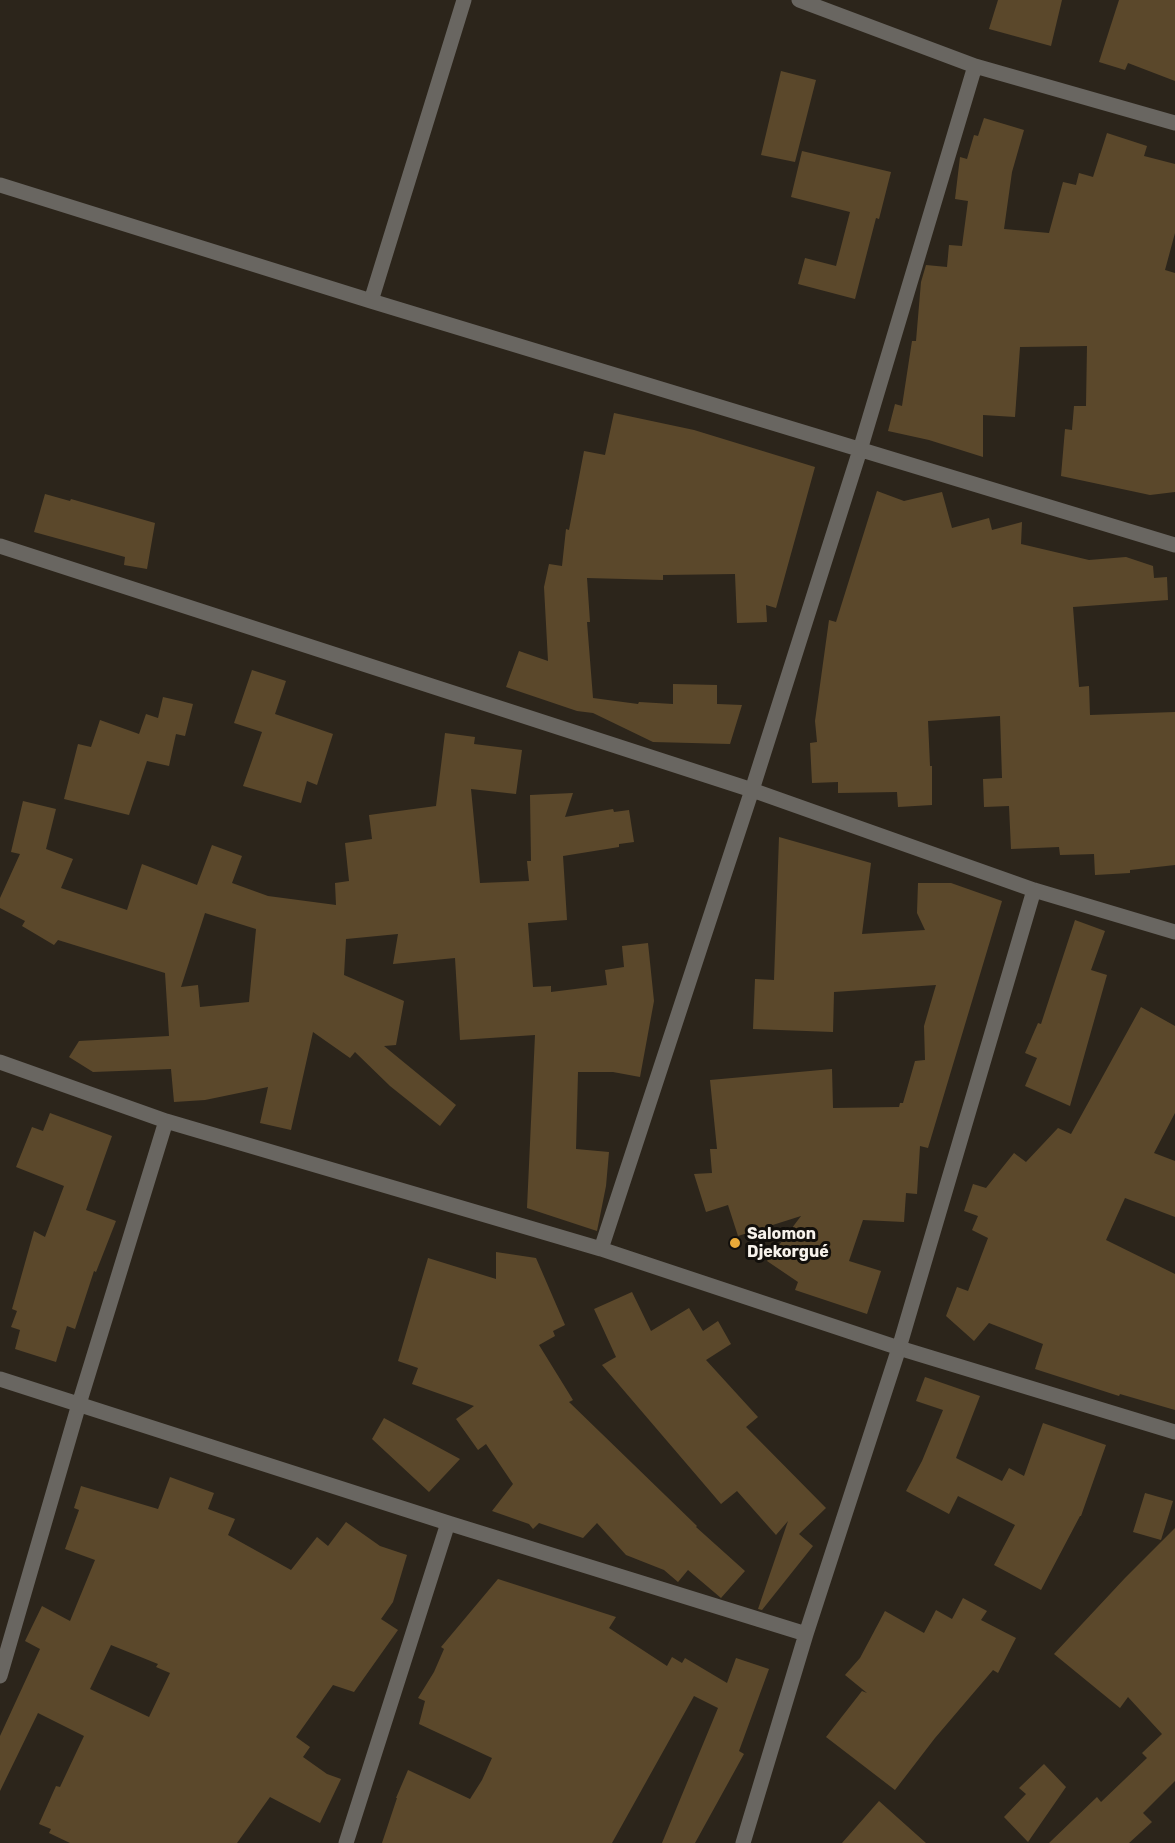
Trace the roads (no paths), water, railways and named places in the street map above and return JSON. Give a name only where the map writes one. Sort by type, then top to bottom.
[{"type":"street","points":[[371,301],[464,0]]},
{"type":"street","points":[[799,0],[975,66],[1175,123]]},
{"type":"street","points":[[602,1250],[860,450],[975,66]]},
{"type":"street","points":[[0,185],[371,301],[1175,545]]},
{"type":"street","points":[[0,546],[752,790],[1034,890],[1175,932]]},
{"type":"street","points":[[743,1843],[806,1634],[899,1348],[1034,890]]},
{"type":"street","points":[[0,1062],[166,1121],[602,1250],[899,1348],[1175,1432]]},
{"type":"street","points":[[0,1676],[79,1404],[166,1121]]},
{"type":"street","points":[[0,1379],[448,1523],[806,1634]]},
{"type":"street","points":[[346,1843],[448,1523]]},
{"type":"place","name":"Salomon Djekorgué","points":[[735,1243]]}]
